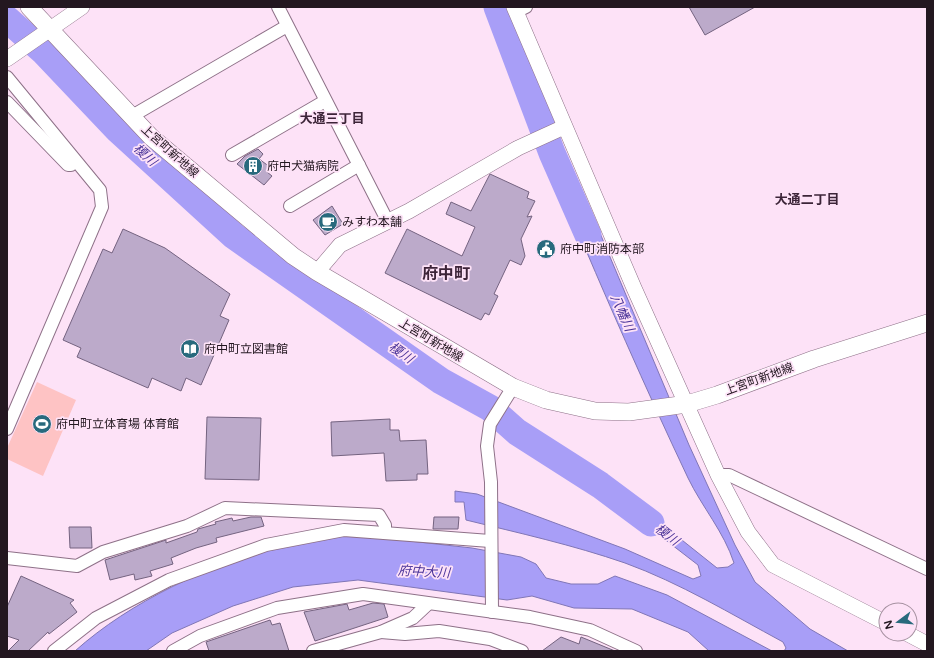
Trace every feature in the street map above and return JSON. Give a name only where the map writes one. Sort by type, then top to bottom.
[{"type":"main road","name":"上宮町新地線","points":[[29,7],[45,33],[163,146],[293,256],[317,272],[512,387],[546,400],[595,411],[629,412],[681,404],[717,395],[814,359],[927,323]]},
{"type":"street","points":[[36,7],[45,33]]},
{"type":"street","points":[[7,59],[82,7]]},
{"type":"street","points":[[278,7],[388,222]]},
{"type":"street","points":[[519,9],[564,127],[681,404],[748,532],[773,565],[878,619]]},
{"type":"street","points":[[132,116],[287,26]]},
{"type":"street","points":[[7,77],[100,190],[102,208],[12,402],[7,429]]},
{"type":"street","points":[[232,155],[325,101]]},
{"type":"street","points":[[7,102],[68,165],[79,166]]},
{"type":"street","points":[[317,272],[340,245],[388,222],[518,148],[564,127]]},
{"type":"street","points":[[290,206],[359,165]]},
{"type":"street","points":[[492,607],[490,545],[491,482],[487,446],[490,424],[512,387]]},
{"type":"street","points":[[718,475],[729,475],[927,569]]},
{"type":"street","points":[[7,558],[77,566],[102,552],[186,526],[225,508],[379,515],[385,525],[385,533]]},
{"type":"street","points":[[54,651],[96,618],[168,580],[266,545],[344,530],[385,533],[490,545]]},
{"type":"street","points":[[173,651],[200,636],[277,608],[363,594],[428,604],[492,607],[590,630],[636,651]]},
{"type":"street","points":[[313,651],[381,632],[413,618],[428,604]]},
{"type":"street","points":[[381,632],[405,634],[439,631],[490,639],[522,651]]},
{"type":"street","points":[[918,639],[927,644]]},
{"type":"shaded area","name":"府中町立体育場 体育館","points":[[37,382],[76,400],[43,476],[7,459],[7,448]]},
{"type":"water","points":[[584,195],[689,445],[735,545],[755,582],[810,629],[848,651],[784,651],[786,648],[783,642],[666,580],[625,563],[586,551],[466,520],[464,502],[455,502],[455,491],[477,494],[625,549],[693,579],[701,576],[698,565],[619,504],[623,493],[717,568],[728,567],[734,563],[725,541],[694,489],[672,444],[595,272],[566,203]]},
{"type":"water","name":"府中大川","points":[[347,534],[472,548],[521,557],[536,564],[546,578],[571,584],[598,584],[615,576],[667,595],[772,651],[709,651],[688,632],[632,609],[574,608],[532,596],[507,600],[358,580],[293,587],[233,606],[172,633],[146,651],[75,651],[121,616],[172,587],[199,574],[226,563],[281,546]]},
{"type":"building","points":[[689,7],[755,7],[705,35]]},
{"type":"building","name":"府中犬猫病院","points":[[258,149],[263,154],[259,159],[270,167],[267,172],[272,176],[264,185],[237,164],[245,156]]},
{"type":"building","points":[[490,174],[529,192],[527,198],[535,201],[527,217],[532,216],[521,239],[525,256],[521,265],[510,260],[494,294],[498,296],[489,315],[485,313],[481,320],[385,273],[407,229],[462,256],[475,227],[446,214],[451,202],[471,211]]},
{"type":"building","name":"みすわ本舗","points":[[332,206],[343,224],[325,235],[313,220]]},
{"type":"building","points":[[123,229],[165,248],[230,294],[220,316],[229,320],[201,385],[186,378],[181,391],[152,378],[148,388],[77,357],[81,348],[63,340],[103,249],[112,253]]},
{"type":"building","points":[[207,417],[261,418],[259,480],[205,479]]},
{"type":"building","points":[[390,419],[390,430],[399,430],[400,441],[426,440],[428,474],[417,474],[417,480],[386,481],[384,453],[332,456],[331,422]]},
{"type":"building","points":[[251,517],[261,517],[264,526],[216,538],[217,542],[196,548],[171,558],[173,564],[150,571],[152,576],[135,580],[134,574],[110,580],[105,560],[166,540],[166,543],[197,532],[198,529],[216,524],[215,522],[232,518],[233,521]]},
{"type":"building","points":[[434,517],[459,517],[458,529],[433,529]]},
{"type":"building","points":[[69,527],[91,527],[92,548],[70,548]]},
{"type":"building","points":[[21,576],[74,600],[70,603],[77,612],[49,634],[48,632],[28,651],[8,651],[19,640],[7,636],[7,607]]},
{"type":"building","points":[[373,603],[384,604],[388,617],[315,641],[304,612],[347,604],[349,610]]},
{"type":"building","points":[[270,620],[272,625],[280,623],[289,651],[209,651],[206,642]]},
{"type":"building","points":[[561,637],[579,644],[581,637],[615,651],[542,651]]},
{"type":"waterway","name":"八幡川","points":[[497,7],[552,153],[588,235]]},
{"type":"waterway","name":"榎川","points":[[7,19],[44,52],[117,129],[234,236],[441,381],[490,408],[517,432],[600,485],[651,523]]},
{"type":"place","name":"府中犬猫病院","points":[[253,166]]},
{"type":"place","name":"みすわ本舗","points":[[328,222]]},
{"type":"place","name":"府中町消防本部","points":[[546,249]]},
{"type":"place","name":"府中町立図書館","points":[[190,349]]},
{"type":"place","name":"府中町立体育場 体育館","points":[[42,424]]},
{"type":"district","name":"大通三丁目","points":[[332,119]]},
{"type":"district","name":"大通二丁目","points":[[807,200]]},
{"type":"district","name":"府中町","points":[[446,274]]}]
